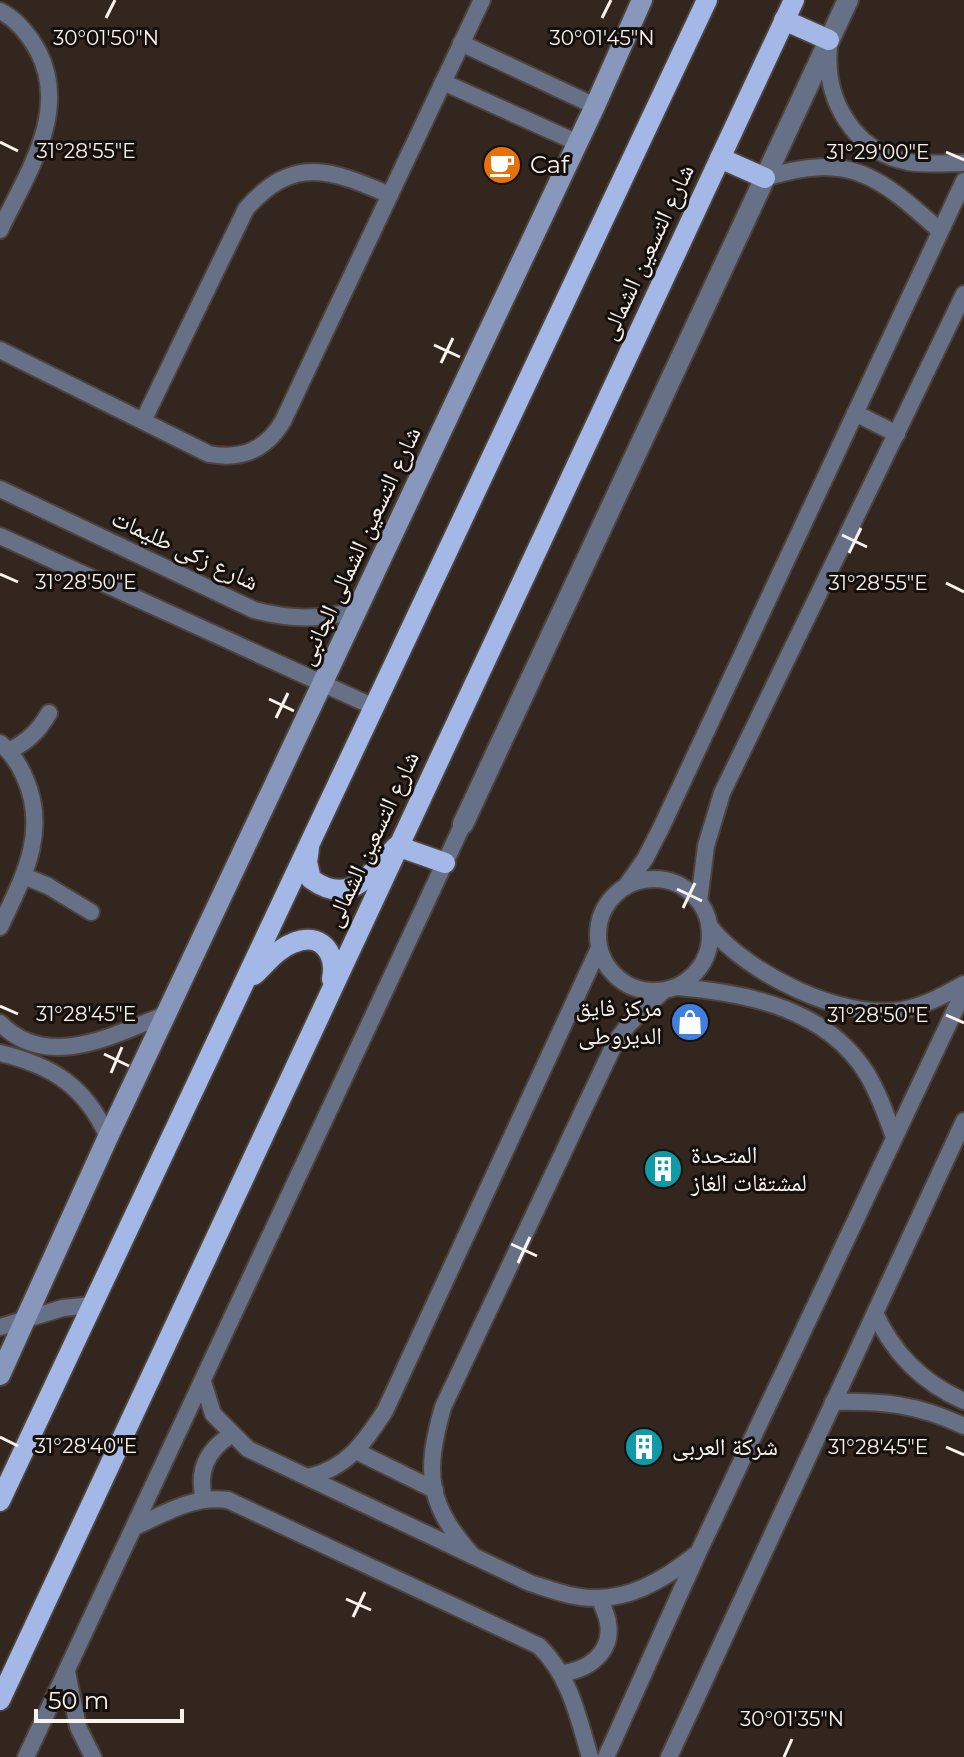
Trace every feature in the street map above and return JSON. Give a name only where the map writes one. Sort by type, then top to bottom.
[{"type":"main road","name":"شارع التسعين الشمالى الجانبى","points":[[0,1375],[108,1137],[578,143],[642,0]]},
{"type":"main road","points":[[2,1487],[92,1305],[707,0]]},
{"type":"main road","name":"شارع التسعين الشمالى","points":[[0,1700],[794,0]]},
{"type":"main road","points":[[784,20],[829,40]]},
{"type":"main road","points":[[720,158],[765,178]]},
{"type":"main road","points":[[309,844],[307,862],[311,879],[325,889],[341,891],[357,886],[397,846],[445,863]]},
{"type":"main road","points":[[243,986],[284,947],[308,940],[321,944],[331,952],[334,965],[329,994]]},
{"type":"street","points":[[0,350],[209,454],[238,456],[265,444],[283,421],[482,0]]},
{"type":"street","points":[[26,1757],[848,0]]},
{"type":"street","points":[[0,11],[21,27],[33,43],[42,60],[50,99],[45,132],[0,230]]},
{"type":"street","points":[[829,40],[827,67],[832,94],[843,118],[861,138],[883,153],[909,162],[964,163]]},
{"type":"street","points":[[461,43],[595,106]]},
{"type":"street","points":[[443,82],[578,143]]},
{"type":"street","points":[[765,178],[810,167],[856,171],[880,181],[940,231]]},
{"type":"street","points":[[143,421],[246,209],[259,195],[277,181],[298,173],[321,171],[343,175],[390,195]]},
{"type":"street","points":[[894,1137],[877,1091],[865,1072],[851,1053],[817,1024],[758,998],[718,990],[642,991],[623,983],[608,968],[599,948],[598,930],[603,913],[645,859],[661,828],[964,181]]},
{"type":"street","points":[[699,901],[706,846],[722,793],[964,294]]},
{"type":"street","points":[[855,413],[897,434]]},
{"type":"street","name":"شارع زكى طليمات","points":[[0,489],[254,610],[280,617],[306,619],[332,617],[358,610]]},
{"type":"street","points":[[0,536],[374,707]]},
{"type":"street","points":[[0,927],[24,876],[36,831],[35,808],[29,785],[5,747],[26,742],[40,730],[49,713]]},
{"type":"street","points":[[24,876],[48,886],[91,912]]},
{"type":"street","points":[[626,886],[642,880],[666,880],[688,890],[699,901],[711,928],[737,954],[770,976],[851,1009],[900,1011],[924,1004],[964,984]]},
{"type":"street","points":[[473,1556],[450,1530],[438,1506],[432,1473],[433,1439],[443,1407],[615,1043],[628,1025],[670,989],[693,977],[704,963],[710,946],[711,928]]},
{"type":"street","points":[[308,1477],[329,1472],[356,1451],[385,1411],[599,948]]},
{"type":"street","points":[[606,1757],[699,1551],[964,991]]},
{"type":"street","points":[[2,1030],[47,1048],[92,1043],[167,1014]]},
{"type":"street","points":[[41,1066],[47,1048]]},
{"type":"street","points":[[0,1053],[41,1066],[75,1086],[100,1119],[108,1137]]},
{"type":"street","points":[[669,1757],[964,1121]]},
{"type":"street","points":[[0,1327],[63,1308],[92,1305]]},
{"type":"street","points":[[875,1313],[882,1330],[903,1359],[936,1387],[964,1401]]},
{"type":"street","points":[[203,1382],[213,1414],[248,1449],[530,1583],[565,1594],[600,1598],[638,1589],[671,1574],[699,1551]]},
{"type":"street","points":[[833,1402],[898,1404],[936,1413],[964,1426]]},
{"type":"street","points":[[204,1499],[201,1477],[207,1457],[231,1435]]},
{"type":"street","points":[[356,1451],[435,1490]]},
{"type":"street","points":[[135,1527],[204,1499],[240,1503],[539,1646],[561,1673],[590,1757]]},
{"type":"street","points":[[561,1673],[587,1667],[604,1648],[609,1623],[600,1598]]},
{"type":"street","points":[[67,1670],[78,1727],[93,1757]]},
{"type":"place","name":"Caf","points":[[502,165]]},
{"type":"place","name":"مركز فايق الديروطى","points":[[690,1022]]},
{"type":"place","name":"المتحدة لمشتقات الغاز","points":[[663,1169]]},
{"type":"place","name":"شركة العربى","points":[[644,1447]]}]
